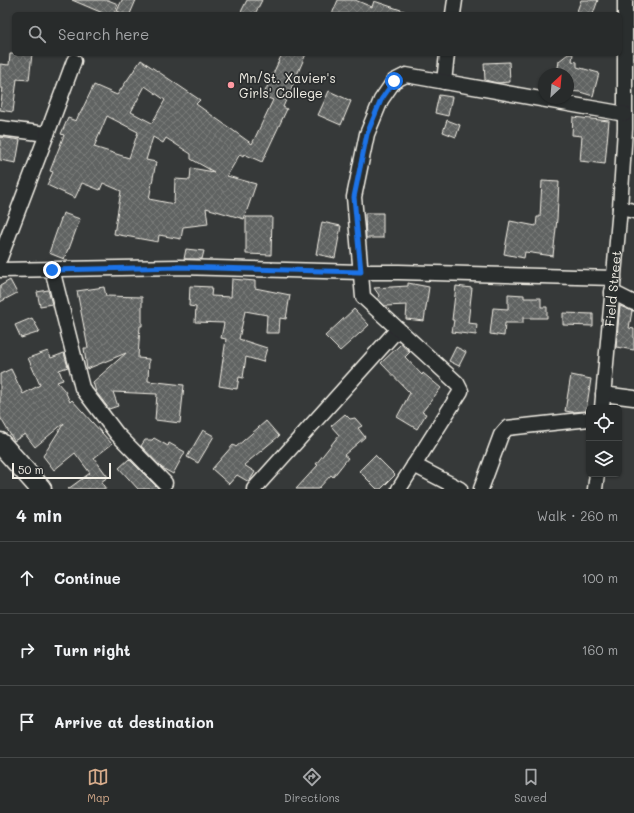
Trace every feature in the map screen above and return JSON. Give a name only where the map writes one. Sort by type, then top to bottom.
[{"type":"street","points":[[453,12],[455,0]]},
{"type":"street","name":"Field Street","points":[[602,405],[612,292],[627,209],[625,129],[630,114],[625,0]]},
{"type":"street","points":[[444,82],[448,56]]},
{"type":"street","points":[[0,258],[74,61]]},
{"type":"street","points":[[399,489],[461,391],[457,383],[363,297],[354,197],[367,134],[381,100],[394,81],[406,76],[630,114]]},
{"type":"street","points":[[0,128],[47,134]]},
{"type":"street","points":[[0,270],[179,267],[614,278]]},
{"type":"street","points":[[52,270],[82,388],[117,434],[165,483]]},
{"type":"street","points":[[612,292],[634,303]]},
{"type":"street","points":[[254,489],[398,329]]},
{"type":"street","points":[[604,394],[634,398]]},
{"type":"street","points":[[481,489],[501,435],[507,428],[586,419]]},
{"type":"street","points":[[0,443],[41,489]]},
{"type":"street","points":[[414,466],[460,489]]},
{"type":"street","points":[[596,477],[596,489]]},
{"type":"building","points":[[72,0],[108,0],[118,4],[115,12],[100,12]]},
{"type":"building","points":[[122,0],[136,0],[131,12],[117,11]]},
{"type":"building","points":[[247,0],[262,0],[256,12],[241,12]]},
{"type":"building","points":[[338,0],[355,0],[372,7],[374,1],[407,12],[333,12]]},
{"type":"building","points":[[581,0],[598,0],[594,12],[577,12]]},
{"type":"building","points":[[10,54],[12,54],[12,56],[32,56],[29,80],[17,79],[13,112],[0,110],[3,88],[0,88],[0,64],[9,65]]},
{"type":"building","points":[[281,56],[305,56],[283,107],[287,109],[262,162],[244,154],[243,156],[240,154],[227,176],[256,184],[244,219],[206,208],[208,224],[183,227],[181,239],[159,235],[158,242],[114,234],[121,191],[103,183],[100,190],[82,183],[75,198],[47,185],[53,172],[50,171],[64,135],[61,134],[68,118],[76,121],[94,85],[117,95],[141,60],[200,100],[196,104],[252,144],[273,100],[263,96]],"holes":[[[145,86],[165,100],[152,123],[131,112]],[[107,116],[138,132],[129,158],[94,147]],[[153,137],[163,143],[166,138],[191,154],[191,159],[214,172],[191,168],[190,180],[175,179],[174,204],[149,199],[156,162],[146,160]]]},
{"type":"building","points":[[565,56],[573,56],[572,61],[577,62],[577,67],[599,73],[593,96],[574,92],[574,68],[558,68],[559,61]]},
{"type":"building","points":[[509,62],[510,82],[497,83],[485,80],[484,63]]},
{"type":"building","points":[[329,91],[351,101],[341,125],[318,115]]},
{"type":"building","points":[[439,95],[452,97],[448,116],[435,113]]},
{"type":"building","points":[[573,117],[609,121],[605,164],[580,161],[582,136],[572,135]]},
{"type":"building","points":[[447,120],[460,125],[456,137],[443,132]]},
{"type":"building","points":[[0,137],[20,140],[16,163],[0,160]]},
{"type":"building","points":[[542,181],[559,182],[553,256],[525,252],[524,258],[504,254],[510,221],[536,226],[537,217],[540,217]]},
{"type":"building","points":[[63,213],[80,219],[64,259],[49,253]]},
{"type":"building","points":[[365,213],[383,213],[383,238],[366,238]]},
{"type":"building","points":[[246,217],[272,217],[271,255],[246,254]]},
{"type":"building","points":[[322,222],[341,226],[335,258],[316,254]]},
{"type":"building","points":[[186,249],[204,251],[202,259],[184,259]]},
{"type":"building","points":[[232,279],[255,281],[255,288],[290,295],[286,319],[280,318],[279,333],[266,333],[267,315],[245,311],[239,339],[267,348],[263,362],[246,357],[243,378],[239,377],[237,389],[219,386],[226,339],[221,338],[224,323],[195,322],[196,307],[189,306],[190,286],[212,287],[211,296],[231,297]]},
{"type":"building","points":[[10,280],[17,293],[0,302],[0,286]]},
{"type":"building","points":[[408,283],[429,287],[424,321],[406,319],[407,305],[385,306],[378,299],[379,295],[374,288],[408,286]]},
{"type":"building","points":[[456,286],[472,288],[468,323],[477,324],[476,335],[452,332]]},
{"type":"building","points":[[104,287],[106,296],[142,297],[142,326],[140,326],[138,358],[149,359],[148,381],[184,385],[180,423],[155,420],[157,394],[113,392],[118,406],[109,409],[96,392],[93,382],[126,353],[87,369],[84,348],[88,348],[77,291]]},
{"type":"building","points":[[48,290],[52,304],[40,306],[37,292]]},
{"type":"building","points":[[508,294],[524,295],[524,298],[541,298],[541,307],[547,307],[547,318],[523,318],[523,323],[505,323],[504,336],[490,334],[493,308],[508,309]]},
{"type":"building","points":[[620,306],[632,311],[629,328],[634,329],[634,350],[616,347]]},
{"type":"building","points":[[354,309],[369,325],[340,351],[325,336]]},
{"type":"building","points":[[563,313],[593,314],[593,326],[563,325]]},
{"type":"building","points":[[32,318],[40,332],[21,338],[15,325]]},
{"type":"building","points":[[401,344],[410,352],[405,357],[422,375],[423,373],[441,388],[422,412],[426,414],[417,429],[397,417],[410,393],[381,363]]},
{"type":"building","points":[[456,347],[466,352],[459,366],[449,361]]},
{"type":"building","points":[[48,351],[51,358],[64,353],[68,367],[59,370],[63,380],[57,382],[65,391],[70,402],[72,400],[112,444],[94,458],[108,477],[101,482],[106,489],[68,489],[90,473],[75,453],[54,470],[43,456],[64,423],[35,447],[25,434],[14,441],[0,417],[0,374],[11,369],[23,394],[40,385],[28,358]]},
{"type":"building","points":[[571,375],[591,379],[586,411],[565,411]]},
{"type":"building","points":[[345,414],[350,419],[355,418],[362,426],[358,428],[365,437],[344,455],[348,458],[333,477],[331,475],[318,489],[296,489],[318,465],[316,464],[339,435],[331,426]]},
{"type":"building","points":[[266,421],[279,436],[244,465],[255,472],[249,482],[237,475],[229,484],[212,469],[233,445],[236,447]]},
{"type":"building","points":[[203,430],[214,436],[198,463],[187,457]]},
{"type":"building","points":[[154,438],[168,446],[169,443],[185,452],[173,474],[162,468],[141,446],[145,440],[152,440]]},
{"type":"building","points":[[375,455],[395,475],[381,489],[377,489],[359,471]]},
{"type":"building","points":[[129,459],[159,489],[138,489],[119,468]]},
{"type":"place","name":"Mn/St. Xavier's Girls' College","points":[[231,85]]},
{"type":"route","points":[[52,270],[179,267],[361,272],[354,197],[367,134],[381,100],[394,81]]}]
